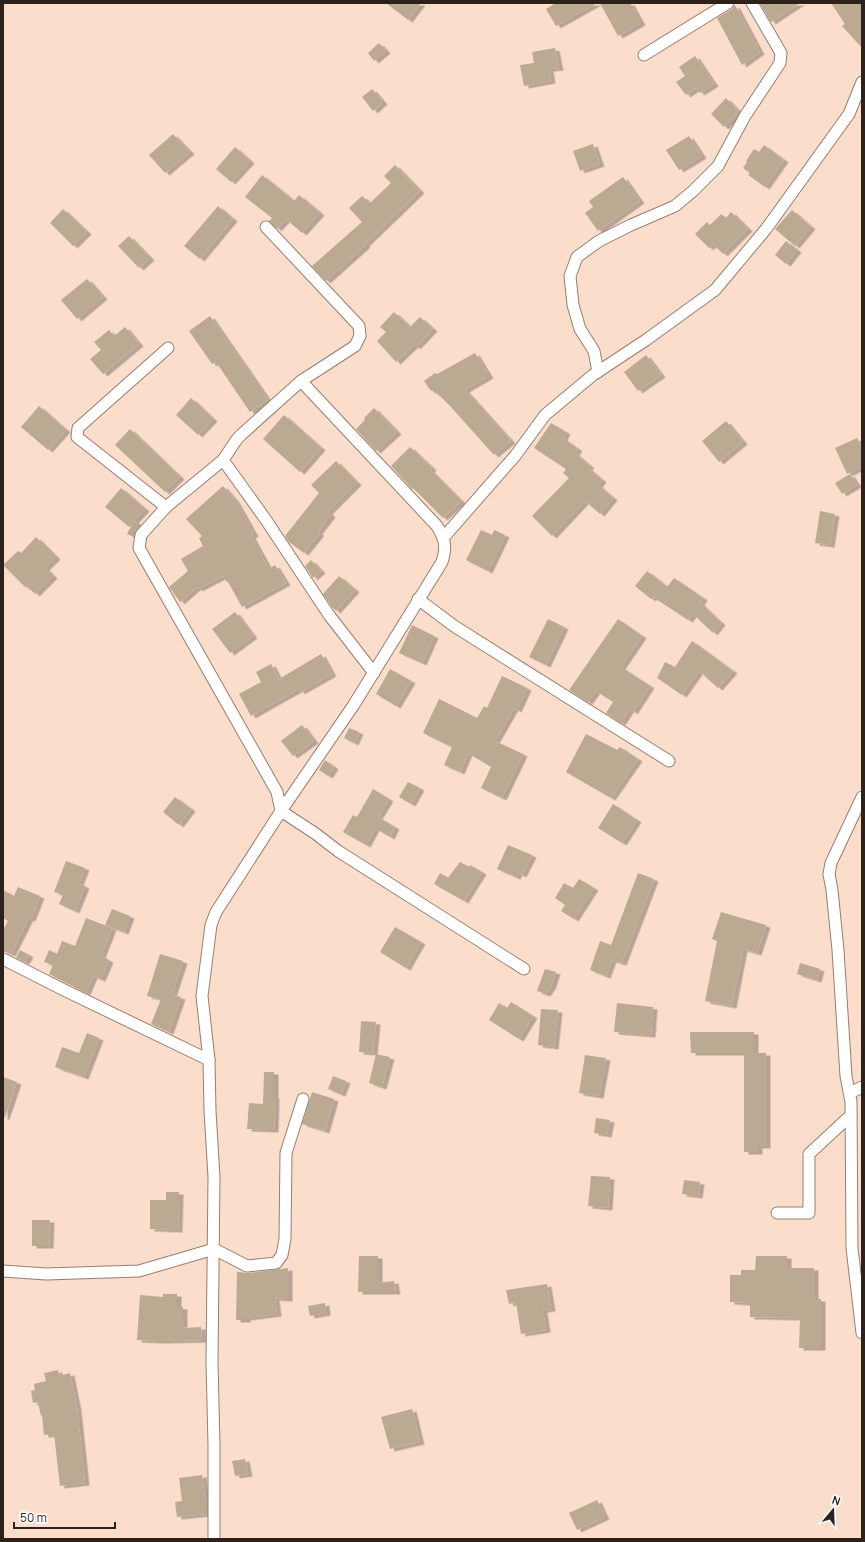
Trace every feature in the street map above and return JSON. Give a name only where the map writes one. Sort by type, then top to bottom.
[{"type":"street","points":[[644,55],[728,3]]},
{"type":"street","points":[[598,372],[594,351],[580,329],[573,305],[570,276],[577,257],[599,242],[631,225],[675,206],[718,166],[745,116],[780,63],[781,53],[752,3]]},
{"type":"street","points":[[444,537],[515,456],[544,415],[598,372],[646,340],[715,290],[766,229],[849,114],[862,82]]},
{"type":"street","points":[[266,227],[358,326],[360,336],[355,346],[301,382],[237,440],[223,460],[166,506],[141,535],[139,548],[277,792],[281,810],[338,851],[524,968]]},
{"type":"street","points":[[166,506],[77,437],[78,428],[168,348]]},
{"type":"street","points":[[214,1539],[212,1362],[214,1177],[209,1060],[202,996],[212,925],[216,912],[281,810],[354,706],[442,562],[446,544],[444,537],[437,526],[301,382]]},
{"type":"street","points":[[223,460],[266,520],[329,615],[374,673]]},
{"type":"street","points":[[418,599],[454,626],[669,761]]},
{"type":"street","points":[[862,798],[831,863],[829,874],[838,950],[846,1076],[850,1093],[852,1248],[862,1332]]},
{"type":"street","points":[[3,959],[209,1060]]},
{"type":"street","points":[[850,1093],[862,1088]]},
{"type":"street","points":[[3,1271],[46,1274],[139,1271],[214,1250],[247,1266],[276,1263],[280,1259],[285,1239],[286,1153],[303,1099]]},
{"type":"street","points":[[778,1214],[809,1213],[810,1154],[851,1115]]},
{"type":"building","points":[[386,3],[421,3],[408,20]]},
{"type":"building","points":[[556,3],[597,3],[556,26],[546,9]]},
{"type":"building","points":[[600,3],[630,3],[641,23],[618,36]]},
{"type":"building","points":[[760,3],[800,3],[771,22]]},
{"type":"building","points":[[831,3],[862,3],[862,48],[842,26],[845,24]]},
{"type":"building","points":[[735,5],[760,52],[742,65],[717,18],[732,9]]},
{"type":"building","points":[[379,43],[386,51],[374,61],[368,53]]},
{"type":"building","points":[[555,48],[559,68],[549,69],[551,81],[524,86],[520,65],[534,63],[532,52]]},
{"type":"building","points":[[695,56],[714,84],[700,93],[696,88],[686,95],[676,82],[685,76],[679,67]]},
{"type":"building","points":[[372,89],[383,102],[373,111],[362,97]]},
{"type":"building","points":[[726,98],[739,112],[724,127],[711,114]]},
{"type":"building","points":[[173,134],[190,152],[165,173],[149,155]]},
{"type":"building","points":[[689,136],[702,156],[679,170],[666,150]]},
{"type":"building","points":[[593,144],[600,164],[580,171],[573,151]]},
{"type":"building","points":[[764,145],[784,160],[765,187],[748,175],[750,173],[743,168],[754,149],[759,152]]},
{"type":"building","points":[[235,147],[250,161],[231,182],[216,169]]},
{"type":"building","points":[[395,165],[420,191],[365,244],[366,245],[326,281],[312,266],[362,222],[349,208],[362,196],[370,203],[391,183],[384,176]]},
{"type":"building","points":[[262,175],[294,201],[299,195],[320,213],[302,233],[286,219],[277,229],[269,221],[272,218],[245,197]]},
{"type":"building","points":[[623,177],[640,201],[598,231],[585,213],[593,207],[589,201]]},
{"type":"building","points":[[218,206],[233,219],[200,259],[184,246]]},
{"type":"building","points":[[63,209],[87,232],[73,246],[50,223]]},
{"type":"building","points":[[792,210],[811,227],[795,246],[775,229]]},
{"type":"building","points":[[731,212],[748,229],[723,254],[713,244],[709,248],[695,234],[707,222],[710,225],[721,214],[726,218]]},
{"type":"building","points":[[129,236],[150,258],[139,268],[118,246]]},
{"type":"building","points":[[786,241],[797,250],[786,264],[775,255]]},
{"type":"building","points":[[87,279],[103,297],[77,319],[61,300]]},
{"type":"building","points":[[394,312],[410,327],[420,317],[433,329],[416,347],[414,345],[396,362],[377,341],[386,332],[380,327]]},
{"type":"building","points":[[210,316],[268,400],[250,412],[216,362],[212,364],[189,331]]},
{"type":"building","points":[[125,327],[139,344],[103,374],[90,359],[101,350],[94,342],[109,330],[114,336]]},
{"type":"building","points":[[475,353],[489,376],[465,390],[511,441],[494,455],[450,406],[437,393],[436,394],[432,390],[431,391],[424,381],[435,373],[437,374]]},
{"type":"building","points":[[646,355],[661,375],[638,391],[624,372]]},
{"type":"building","points":[[191,398],[213,419],[198,435],[176,415]]},
{"type":"building","points":[[39,406],[66,430],[48,450],[21,427]]},
{"type":"building","points":[[374,408],[397,432],[376,451],[356,429]]},
{"type":"building","points":[[284,415],[321,448],[300,472],[263,439]]},
{"type":"building","points":[[726,421],[743,442],[719,462],[702,441]]},
{"type":"building","points":[[551,423],[566,432],[563,438],[578,449],[575,453],[590,466],[588,468],[602,480],[598,485],[613,498],[600,514],[585,501],[552,536],[532,516],[569,478],[563,473],[566,469],[534,448]]},
{"type":"building","points":[[130,429],[180,477],[165,492],[115,445]]},
{"type":"building","points":[[857,438],[862,448],[862,467],[847,474],[835,448]]},
{"type":"building","points":[[410,447],[432,468],[430,470],[461,501],[443,518],[413,488],[412,489],[391,466]]},
{"type":"building","points":[[336,461],[357,483],[328,512],[331,515],[318,532],[320,533],[304,553],[289,542],[285,536],[319,493],[311,485]]},
{"type":"building","points":[[850,474],[857,485],[842,494],[835,483]]},
{"type":"building","points":[[223,486],[235,500],[254,534],[251,536],[269,569],[275,565],[286,583],[242,607],[223,576],[198,589],[197,587],[180,602],[169,587],[188,571],[181,559],[203,546],[199,538],[202,536],[186,519]]},
{"type":"building","points":[[121,488],[145,509],[134,521],[141,525],[136,531],[134,537],[127,534],[133,523],[129,527],[105,507]]},
{"type":"building","points":[[820,511],[835,514],[830,545],[815,543]]},
{"type":"building","points":[[481,530],[492,535],[494,530],[505,535],[488,571],[466,560]]},
{"type":"building","points":[[36,537],[56,557],[45,568],[53,576],[35,594],[27,586],[26,588],[3,565],[18,551],[21,553]]},
{"type":"building","points":[[311,560],[321,571],[313,578],[305,566]]},
{"type":"building","points":[[647,571],[667,587],[674,578],[703,598],[700,603],[721,623],[713,633],[693,614],[688,620],[653,597],[651,599],[635,586]]},
{"type":"building","points":[[339,576],[355,590],[336,611],[323,594]]},
{"type":"building","points":[[235,612],[253,636],[230,653],[212,629]]},
{"type":"building","points":[[548,619],[564,627],[546,665],[529,657]]},
{"type":"building","points":[[618,619],[642,636],[621,667],[650,686],[633,712],[630,709],[621,723],[606,713],[613,702],[596,691],[588,702],[569,690]]},
{"type":"building","points":[[412,625],[434,636],[422,663],[399,653]]},
{"type":"building","points":[[692,641],[733,671],[718,688],[699,671],[682,695],[657,678],[665,662],[675,667]]},
{"type":"building","points":[[321,654],[332,674],[300,692],[299,689],[251,716],[239,694],[261,682],[256,672],[271,664],[279,679]]},
{"type":"building","points":[[390,669],[411,681],[396,706],[376,694]]},
{"type":"building","points":[[502,676],[527,688],[517,710],[514,708],[495,741],[523,754],[502,798],[481,788],[491,767],[468,753],[460,772],[444,765],[452,747],[423,733],[439,699],[477,718],[484,706],[487,708]]},
{"type":"building","points":[[302,725],[314,741],[293,756],[281,741]]},
{"type":"building","points":[[349,728],[359,732],[354,743],[344,738]]},
{"type":"building","points":[[586,734],[617,750],[620,747],[638,759],[611,798],[566,772]]},
{"type":"building","points":[[325,760],[334,767],[328,776],[319,770]]},
{"type":"building","points":[[408,782],[420,788],[411,804],[399,797]]},
{"type":"building","points":[[373,789],[389,799],[378,817],[395,827],[390,837],[375,828],[366,845],[343,832],[353,815],[357,817]]},
{"type":"building","points":[[175,797],[191,809],[179,825],[163,812]]},
{"type":"building","points":[[613,804],[637,820],[622,843],[598,828]]},
{"type":"building","points":[[508,845],[532,855],[522,875],[518,873],[516,877],[497,869]]},
{"type":"building","points":[[66,861],[85,868],[79,883],[85,886],[75,911],[59,904],[63,895],[54,892]]},
{"type":"building","points":[[460,862],[469,867],[470,865],[482,872],[464,901],[434,884],[440,873],[448,878]]},
{"type":"building","points":[[638,873],[654,879],[622,963],[612,960],[606,976],[590,970],[600,941],[611,945]]},
{"type":"building","points":[[579,879],[594,888],[574,919],[561,911],[565,905],[555,898],[564,883],[573,888]]},
{"type":"building","points":[[18,887],[40,896],[31,919],[29,918],[11,954],[3,951],[3,930],[8,921],[3,918],[3,890],[14,896]]},
{"type":"building","points":[[112,909],[130,916],[124,932],[105,925]]},
{"type":"building","points":[[721,912],[766,925],[757,953],[743,949],[732,1006],[705,1001],[717,941],[712,939]]},
{"type":"building","points":[[86,918],[112,928],[101,956],[109,960],[101,979],[93,976],[86,993],[49,974],[53,965],[44,962],[49,950],[57,954],[62,941],[75,946]]},
{"type":"building","points":[[395,927],[421,942],[406,968],[380,952]]},
{"type":"building","points":[[20,950],[29,955],[25,962],[16,958]]},
{"type":"building","points":[[160,954],[183,961],[172,995],[181,997],[169,1032],[151,1024],[161,999],[147,996]]},
{"type":"building","points":[[800,963],[820,969],[817,980],[797,974]]},
{"type":"building","points":[[545,969],[556,972],[551,987],[546,994],[537,991]]},
{"type":"building","points":[[511,1002],[533,1016],[519,1039],[489,1020],[499,1003],[507,1008]]},
{"type":"building","points":[[617,1003],[653,1007],[651,1035],[614,1032]]},
{"type":"building","points":[[541,1009],[558,1010],[554,1047],[538,1045]]},
{"type":"building","points":[[361,1021],[376,1022],[373,1053],[359,1052]]},
{"type":"building","points":[[690,1032],[754,1032],[754,1053],[766,1053],[766,1146],[758,1146],[758,1152],[744,1152],[744,1053],[691,1053]]},
{"type":"building","points":[[87,1033],[99,1038],[84,1077],[55,1067],[62,1047],[79,1053]]},
{"type":"building","points":[[376,1054],[390,1057],[382,1087],[369,1083]]},
{"type":"building","points":[[585,1055],[606,1058],[599,1096],[579,1093]]},
{"type":"building","points":[[264,1072],[274,1072],[274,1130],[247,1129],[249,1103],[263,1104]]},
{"type":"building","points":[[333,1076],[346,1081],[341,1094],[328,1089]]},
{"type":"building","points":[[3,1077],[17,1082],[5,1117],[3,1117]]},
{"type":"building","points":[[312,1092],[334,1099],[325,1131],[302,1124]]},
{"type":"building","points":[[596,1118],[610,1120],[607,1135],[594,1133]]},
{"type":"building","points":[[591,1176],[610,1177],[608,1208],[588,1206]]},
{"type":"building","points":[[684,1180],[700,1182],[698,1196],[682,1194]]},
{"type":"building","points":[[166,1192],[179,1192],[178,1230],[150,1229],[150,1200],[166,1200]]},
{"type":"building","points":[[32,1220],[50,1220],[49,1246],[32,1246]]},
{"type":"building","points":[[359,1256],[378,1256],[378,1283],[394,1281],[396,1292],[358,1292]]},
{"type":"building","points":[[756,1256],[787,1256],[787,1268],[814,1268],[814,1299],[821,1299],[821,1348],[799,1348],[800,1318],[750,1317],[750,1303],[730,1302],[730,1275],[741,1275],[741,1270],[755,1270]]},
{"type":"building","points":[[288,1268],[288,1299],[275,1298],[277,1314],[246,1318],[246,1320],[236,1320],[237,1272],[248,1273]]},
{"type":"building","points":[[547,1284],[551,1309],[543,1310],[546,1330],[521,1334],[516,1302],[509,1304],[506,1290]]},
{"type":"building","points":[[163,1294],[177,1294],[177,1307],[183,1307],[183,1328],[201,1327],[202,1340],[137,1340],[140,1295],[163,1297]]},
{"type":"building","points":[[325,1303],[326,1313],[310,1316],[308,1306]]},
{"type":"building","points":[[58,1370],[59,1376],[70,1373],[77,1408],[85,1483],[60,1486],[54,1434],[44,1435],[42,1415],[41,1416],[38,1402],[33,1403],[31,1391],[35,1390],[34,1384],[46,1381],[44,1373]]},
{"type":"building","points":[[412,1409],[420,1442],[390,1449],[381,1417]]},
{"type":"building","points":[[245,1459],[248,1474],[235,1476],[232,1461]]},
{"type":"building","points":[[202,1475],[205,1499],[207,1499],[207,1514],[177,1517],[175,1502],[182,1501],[179,1478]]},
{"type":"building","points":[[597,1500],[605,1517],[577,1530],[569,1513]]}]
